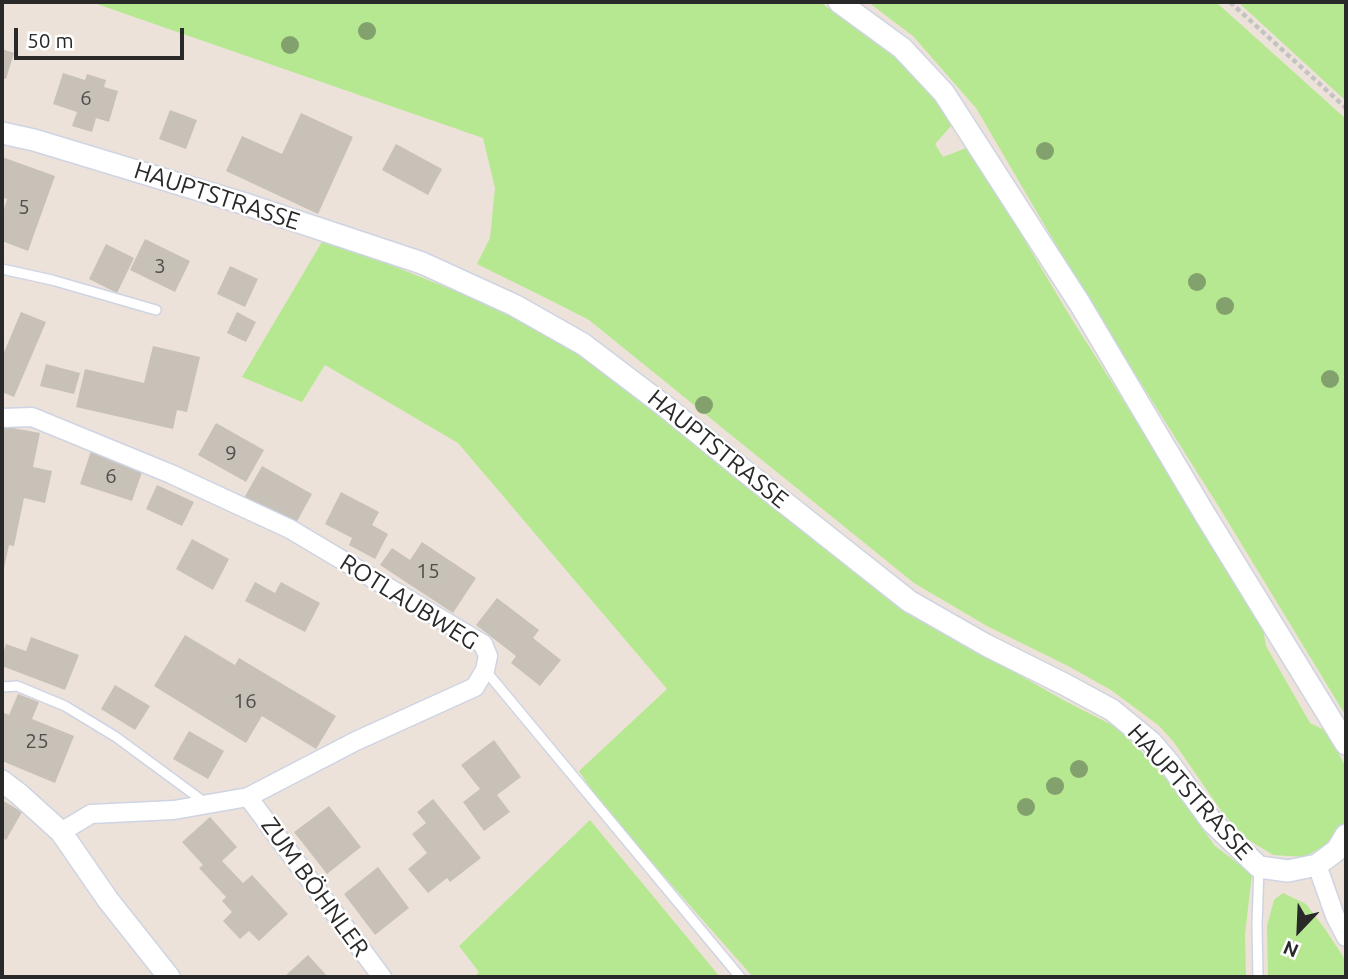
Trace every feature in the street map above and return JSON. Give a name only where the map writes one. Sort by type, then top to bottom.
[{"type":"street","points":[[839,2],[902,48],[944,93],[1080,304],[1346,744]]},
{"type":"street","name":"HAUPTSTRASSE","points":[[2,134],[34,139],[243,203],[422,263],[514,305],[554,327],[583,344],[666,407],[909,601],[986,645],[1112,710],[1151,742],[1212,822],[1259,867],[1288,871],[1317,865]]},
{"type":"street","name":"ROTLAUBWEG","points":[[2,418],[32,418],[171,474],[290,529],[483,644],[488,656],[485,670],[475,687],[356,741],[248,797],[174,810],[91,814],[61,832]]},
{"type":"street","points":[[2,781],[61,832],[108,900],[169,977]]},
{"type":"street","name":"ZUM BÖHNLER","points":[[248,797],[382,977]]},
{"type":"street","points":[[1346,835],[1337,850],[1317,865],[1335,916],[1346,937]]},
{"type":"lane","points":[[2,269],[52,280],[156,310]]},
{"type":"lane","points":[[485,670],[740,977]]},
{"type":"lane","points":[[2,687],[17,687],[65,706],[116,737],[208,805]]},
{"type":"lane","points":[[1258,977],[1259,867]]},
{"type":"path","points":[[1230,2],[1346,108]]},
{"type":"green space","points":[[91,2],[820,2],[902,60],[937,103],[952,125],[935,144],[943,157],[969,147],[1071,318],[1262,623],[1266,646],[1310,723],[1328,732],[1346,768],[1346,816],[1342,828],[1325,846],[1304,857],[1273,855],[1244,837],[1222,812],[1173,741],[1158,725],[1111,690],[987,626],[914,583],[589,320],[477,264],[490,238],[495,188],[483,138]]},
{"type":"green space","points":[[868,2],[1216,2],[1346,119],[1346,716],[1086,296],[976,108],[913,36]]},
{"type":"green space","points":[[1238,2],[1346,2],[1346,101]]},
{"type":"green space","points":[[323,240],[463,294],[543,332],[600,368],[781,514],[918,617],[1114,726],[1167,780],[1215,846],[1252,874],[1245,934],[1246,977],[753,977],[603,807],[579,771],[667,689],[458,443],[325,365],[302,402],[242,377]]},
{"type":"green space","points":[[590,820],[720,977],[474,977],[479,972],[459,946]]},
{"type":"green space","points":[[1283,893],[1306,904],[1325,929],[1346,961],[1346,977],[1268,977],[1267,926],[1274,900]]},
{"type":"building","points":[[2,49],[14,53],[6,79],[2,78]]},
{"type":"building","points":[[63,73],[85,80],[87,74],[106,80],[104,87],[118,91],[109,122],[96,118],[92,132],[72,126],[77,112],[53,104]]},
{"type":"building","points":[[170,110],[197,120],[186,149],[159,139]]},
{"type":"building","points":[[301,113],[353,137],[318,214],[226,171],[242,136],[282,154]]},
{"type":"building","points":[[396,144],[442,169],[428,195],[382,170]]},
{"type":"building","points":[[2,157],[55,176],[28,251],[2,241],[2,215],[7,199],[2,197]]},
{"type":"building","points":[[145,239],[190,261],[175,292],[130,270]]},
{"type":"building","points":[[106,244],[134,258],[117,293],[89,279]]},
{"type":"building","points":[[230,266],[258,279],[245,307],[217,294]]},
{"type":"building","points":[[21,312],[46,322],[14,397],[2,392],[2,357]]},
{"type":"building","points":[[237,312],[256,322],[246,342],[227,333]]},
{"type":"building","points":[[153,346],[200,357],[187,412],[177,410],[173,429],[76,407],[85,369],[144,383]]},
{"type":"building","points":[[46,364],[80,373],[74,394],[40,386]]},
{"type":"building","points":[[216,423],[264,450],[246,482],[198,455]]},
{"type":"building","points":[[2,426],[40,433],[33,467],[52,471],[45,503],[24,498],[14,546],[9,545],[3,573],[2,573]]},
{"type":"building","points":[[91,451],[143,469],[132,501],[80,484]]},
{"type":"building","points":[[262,466],[312,494],[295,525],[244,498]]},
{"type":"building","points":[[157,485],[194,502],[182,526],[146,509]]},
{"type":"building","points":[[341,492],[379,512],[372,525],[388,534],[375,559],[349,545],[352,538],[325,524]]},
{"type":"building","points":[[192,539],[229,559],[213,590],[176,569]]},
{"type":"building","points":[[422,542],[476,578],[453,613],[380,565],[392,548],[410,560]]},
{"type":"building","points":[[255,582],[275,593],[281,582],[320,603],[305,632],[245,601]]},
{"type":"building","points":[[497,598],[539,630],[533,638],[561,660],[540,686],[511,663],[516,656],[476,625]]},
{"type":"building","points":[[185,635],[235,665],[239,658],[336,716],[316,749],[262,716],[246,743],[154,686]]},
{"type":"building","points":[[31,637],[79,655],[65,690],[2,666],[6,644],[26,651]]},
{"type":"building","points":[[115,685],[150,706],[135,730],[101,709]]},
{"type":"building","points":[[18,694],[39,702],[32,719],[74,736],[55,783],[2,761],[2,712],[9,715]]},
{"type":"building","points":[[189,731],[224,751],[208,779],[173,759]]},
{"type":"building","points":[[494,740],[521,777],[497,795],[510,812],[484,831],[463,802],[480,789],[461,765]]},
{"type":"building","points":[[433,799],[481,858],[450,882],[447,878],[428,893],[408,869],[427,853],[412,834],[426,823],[417,812]]},
{"type":"building","points":[[2,800],[22,812],[6,840],[2,837]]},
{"type":"building","points":[[329,806],[361,847],[327,874],[294,832]]},
{"type":"building","points":[[210,817],[237,847],[222,861],[243,883],[252,875],[288,914],[259,941],[249,931],[240,939],[223,921],[232,912],[222,901],[226,897],[199,868],[203,865],[182,842]]},
{"type":"building","points":[[378,867],[409,908],[375,935],[344,894]]},
{"type":"building","points":[[308,955],[328,977],[284,977]]}]
